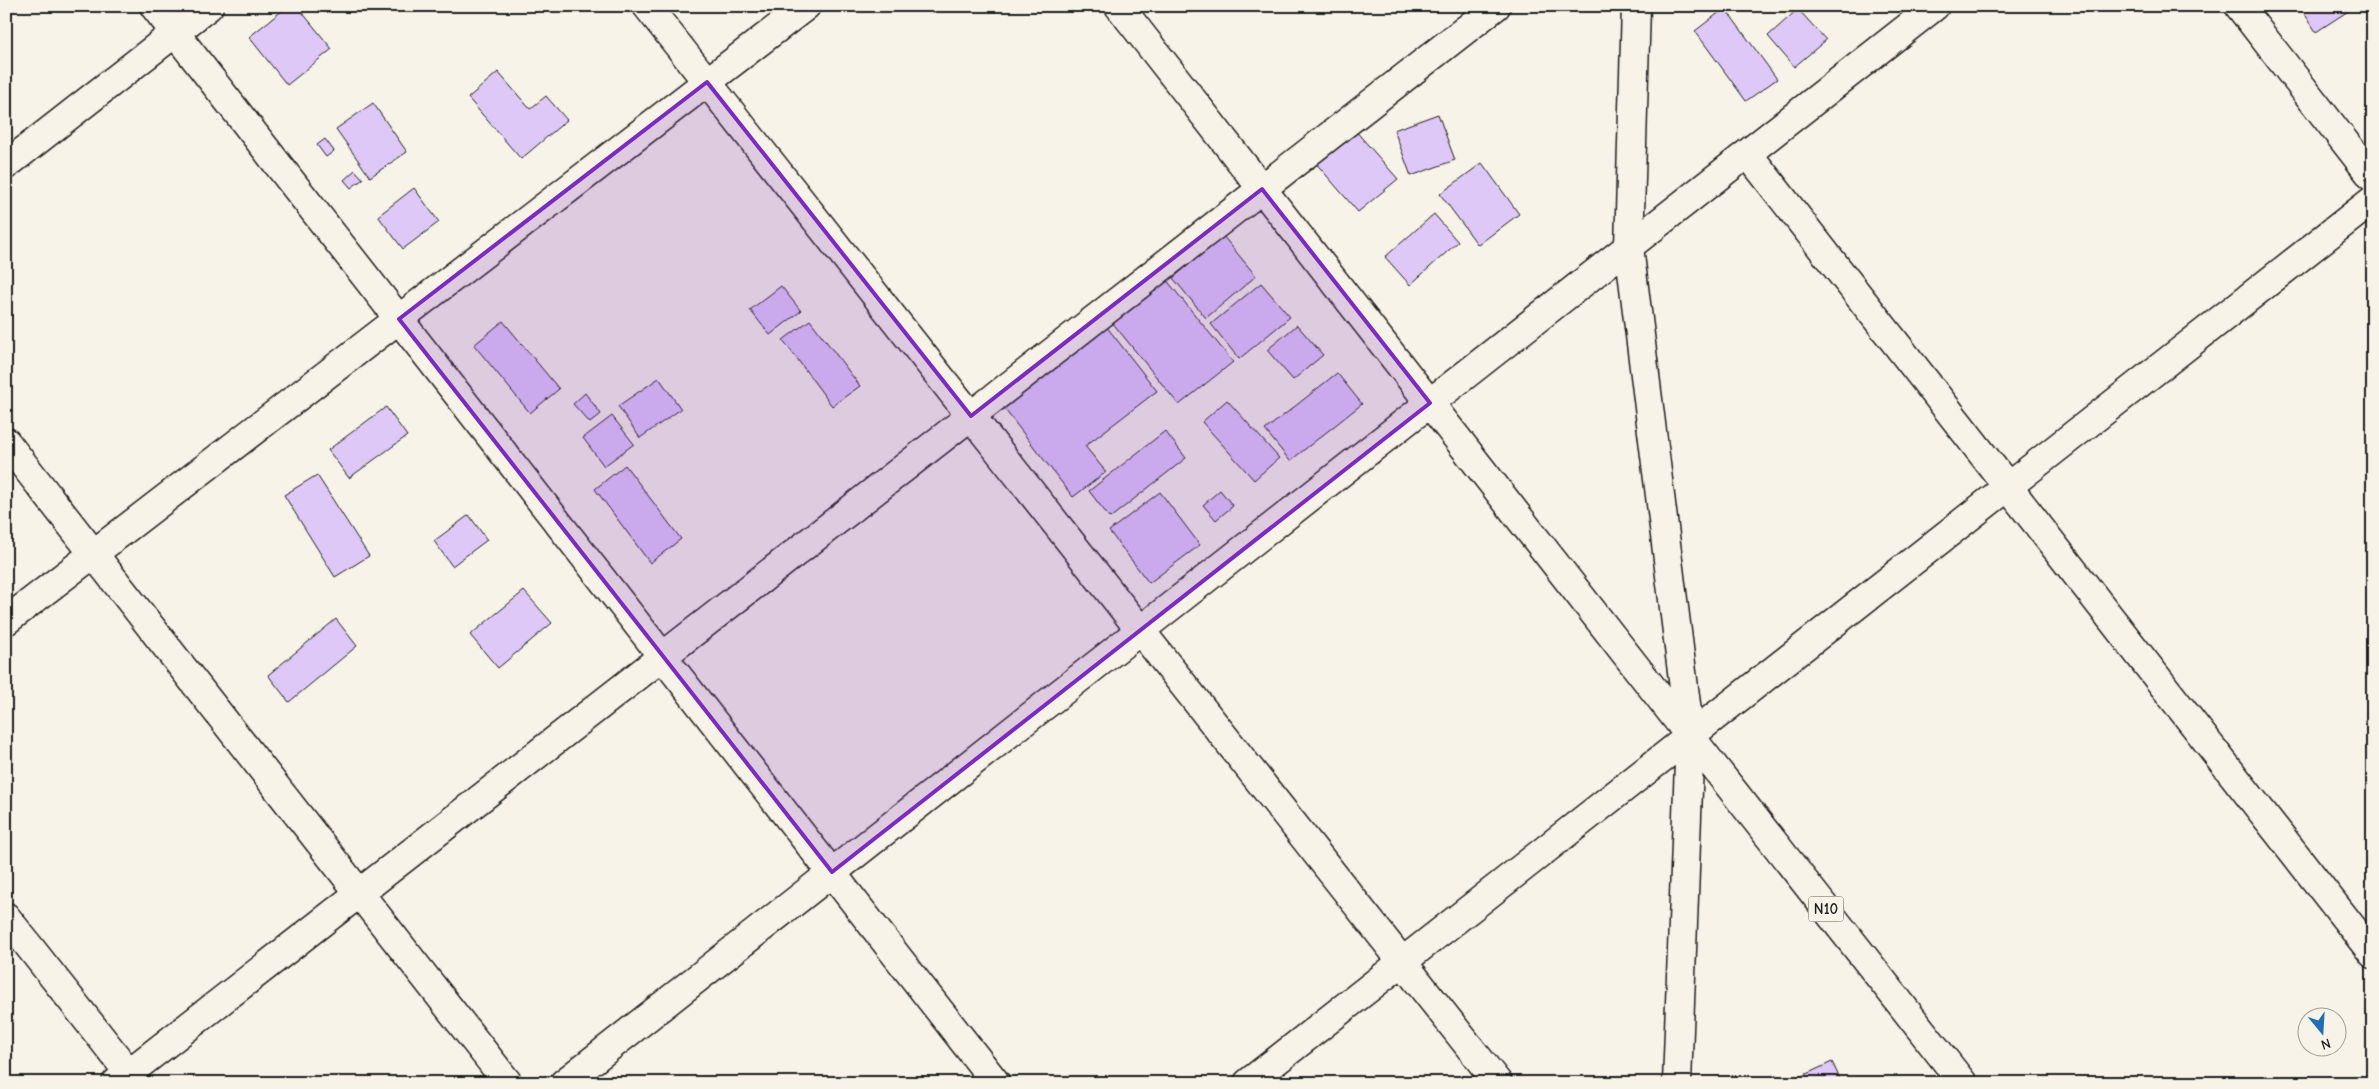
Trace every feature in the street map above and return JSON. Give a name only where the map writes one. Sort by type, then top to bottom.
[{"type":"street","points":[[154,6],[996,1083]]},
{"type":"street","points":[[6,165],[209,6]]},
{"type":"street","points":[[647,6],[1498,1083]]},
{"type":"street","points":[[6,621],[806,6]]},
{"type":"street","points":[[1119,6],[1690,736]]},
{"type":"street","points":[[6,917],[122,1078],[1496,6]]},
{"type":"street","points":[[1636,6],[1629,246],[1690,736],[1677,1083]]},
{"type":"street","points":[[564,1083],[1935,6]]},
{"type":"street","points":[[2239,6],[2373,178]]},
{"type":"street","points":[[1748,154],[2373,954]]},
{"type":"street","points":[[1248,1083],[2373,200]]},
{"type":"street","points":[[6,442],[508,1083]]},
{"type":"street","name":"N10","points":[[1690,736],[1963,1083]]},
{"type":"highlighted area","points":[[707,82],[971,416],[1262,189],[1430,403],[832,872],[399,319]]},
{"type":"building","points":[[288,6],[297,6],[332,49],[287,85],[249,37]]},
{"type":"building","points":[[2300,6],[2356,6],[2316,32]]},
{"type":"building","points":[[1725,8],[1777,79],[1746,101],[1695,31]]},
{"type":"building","points":[[1798,9],[1826,40],[1794,67],[1768,36]]},
{"type":"building","points":[[498,72],[530,109],[546,96],[567,120],[521,159],[468,98]]},
{"type":"building","points":[[373,103],[407,152],[370,177],[336,129]]},
{"type":"building","points":[[1438,114],[1455,160],[1411,176],[1394,130]]},
{"type":"building","points":[[1353,128],[1398,179],[1358,212],[1314,161]]},
{"type":"building","points":[[325,139],[334,151],[326,157],[317,145]]},
{"type":"building","points":[[1482,163],[1519,214],[1478,245],[1440,194]]},
{"type":"building","points":[[355,170],[363,179],[351,188],[344,180]]},
{"type":"building","points":[[414,188],[439,222],[403,249],[378,216]]},
{"type":"building","points":[[1434,214],[1458,242],[1410,285],[1385,257]]},
{"type":"building","points":[[1223,236],[1256,276],[1206,318],[1173,278]]},
{"type":"building","points":[[1165,278],[1233,362],[1179,405],[1111,321]]},
{"type":"building","points":[[1261,283],[1290,317],[1239,359],[1211,324]]},
{"type":"building","points":[[781,286],[801,311],[770,335],[750,310]]},
{"type":"building","points":[[810,320],[860,386],[832,406],[783,340]]},
{"type":"building","points":[[503,321],[559,389],[530,413],[474,345]]},
{"type":"building","points":[[1297,325],[1323,355],[1293,380],[1267,350]]},
{"type":"building","points":[[1106,326],[1157,391],[1085,446],[1106,472],[1073,497],[1002,406]]},
{"type":"building","points":[[1337,373],[1362,404],[1290,461],[1265,430]]},
{"type":"building","points":[[659,378],[681,409],[640,438],[618,406]]},
{"type":"building","points":[[585,393],[601,414],[590,423],[573,404]]},
{"type":"building","points":[[1227,400],[1279,458],[1254,480],[1202,422]]},
{"type":"building","points":[[386,407],[407,436],[349,478],[328,450]]},
{"type":"building","points":[[612,416],[634,444],[604,466],[583,438]]},
{"type":"building","points":[[1165,431],[1186,458],[1110,518],[1089,491]]},
{"type":"building","points":[[625,465],[681,539],[650,563],[595,489]]},
{"type":"building","points":[[317,475],[369,556],[335,577],[284,495]]},
{"type":"building","points":[[1220,490],[1233,506],[1216,520],[1203,505]]},
{"type":"building","points":[[1160,492],[1200,545],[1149,583],[1109,531]]},
{"type":"building","points":[[469,515],[487,540],[452,566],[434,541]]},
{"type":"building","points":[[524,591],[552,623],[498,668],[470,635]]},
{"type":"building","points":[[336,619],[357,646],[289,702],[268,675]]},
{"type":"building","points":[[1832,1062],[1842,1083],[1787,1083]]}]
